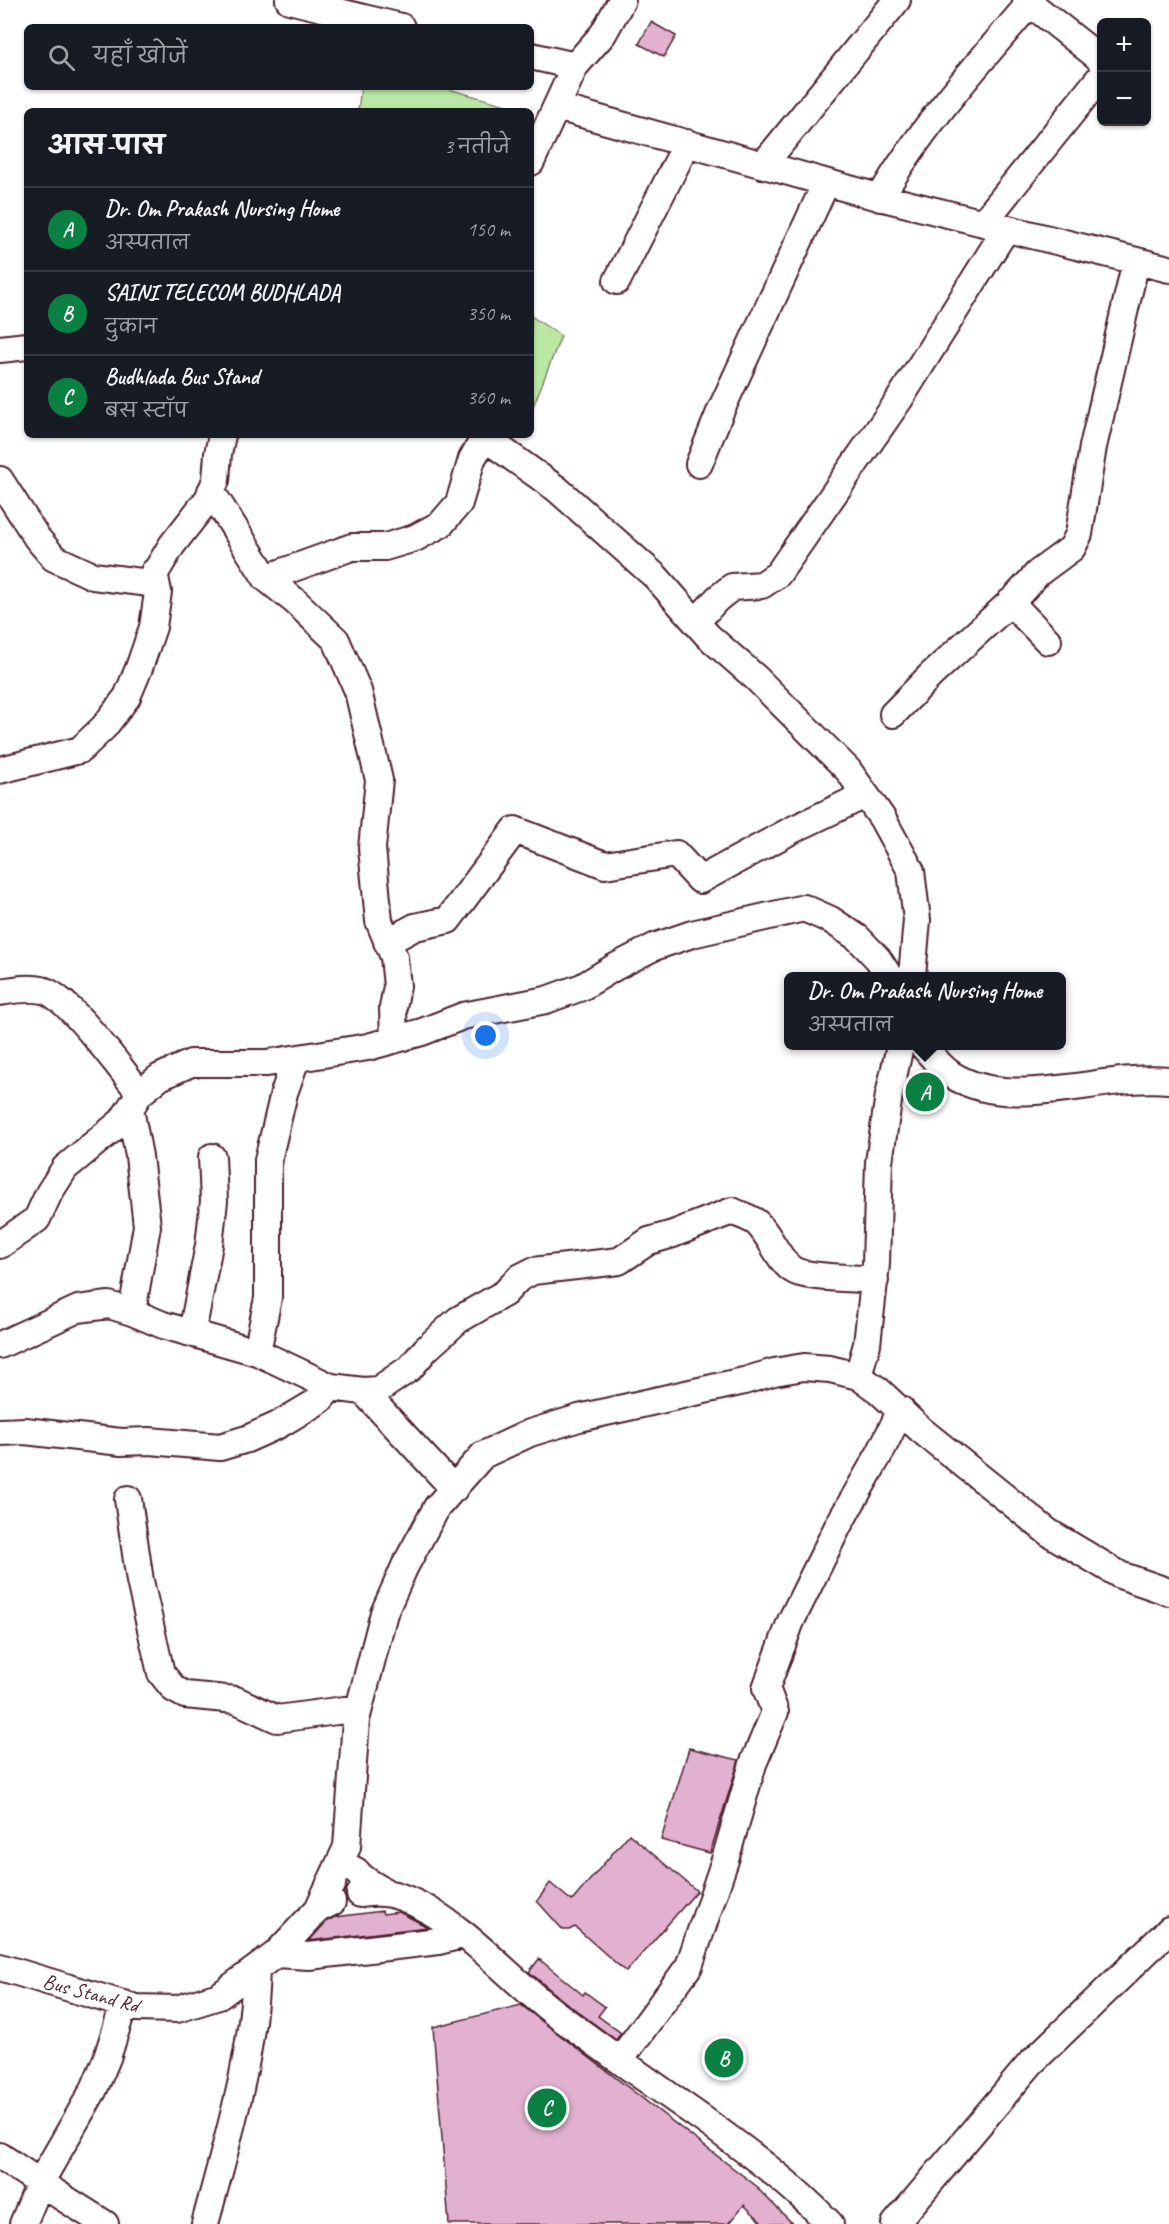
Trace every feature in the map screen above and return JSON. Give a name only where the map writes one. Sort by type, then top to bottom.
[{"type":"street","points":[[289,0],[389,24]]},
{"type":"street","points":[[534,156],[576,66],[603,34],[622,0]]},
{"type":"street","points":[[763,165],[897,0]]},
{"type":"street","points":[[880,198],[897,168],[1028,1],[1097,56]]},
{"type":"street","points":[[534,57],[576,66]]},
{"type":"street","points":[[696,622],[717,599],[732,587],[762,585],[778,574],[899,400],[994,226],[1097,81]]},
{"type":"street","points":[[557,107],[880,198],[1169,269]]},
{"type":"street","points":[[617,281],[687,144]]},
{"type":"street","points":[[699,464],[720,412],[826,183]]},
{"type":"street","points":[[893,714],[1038,573],[1072,548],[1079,534],[1093,447],[1136,261]]},
{"type":"street","points":[[0,349],[24,346]]},
{"type":"street","points":[[0,480],[37,538],[54,558],[93,576],[149,583],[154,572],[208,499],[216,480],[221,438]]},
{"type":"street","points":[[266,578],[352,547],[385,547],[415,538],[441,524],[459,503],[472,459],[482,438]]},
{"type":"street","points":[[486,438],[558,489],[600,525],[656,577],[708,636],[756,678],[848,771],[882,818],[911,870],[917,920],[912,972]]},
{"type":"street","points":[[211,491],[266,578],[296,602],[336,640],[358,691],[379,780],[372,848],[378,921],[394,957],[397,986],[393,1008],[394,1040]]},
{"type":"street","points":[[0,770],[80,750],[104,727],[127,697],[140,668],[153,627],[158,592],[154,572]]},
{"type":"street","points":[[1010,602],[1048,641]]},
{"type":"street","points":[[387,942],[416,927],[448,920],[515,830],[605,865],[676,854],[700,880],[792,830],[865,795]]},
{"type":"street","points":[[6,1232],[37,1219],[49,1193],[66,1168],[122,1121],[135,1101],[160,1077],[191,1064],[267,1063],[368,1047],[422,1032],[463,1016],[546,1000],[582,987],[654,947],[692,934],[804,908],[831,920],[858,938],[887,972]]},
{"type":"street","points":[[0,992],[42,990],[56,995],[95,1037],[135,1101],[147,1226],[132,1312]]},
{"type":"street","points":[[858,1376],[867,1344],[875,1280],[879,1162],[889,1095],[899,1050]]},
{"type":"street","points":[[927,1050],[951,1075],[972,1084],[999,1090],[1034,1093],[1078,1085],[1169,1080]]},
{"type":"street","points":[[257,1352],[268,1298],[268,1160],[284,1093],[296,1059]]},
{"type":"street","points":[[192,1333],[209,1245],[214,1201],[212,1157]]},
{"type":"street","points":[[0,1345],[78,1309],[109,1305],[163,1325],[257,1352],[331,1387],[363,1391],[378,1390],[393,1382],[410,1368],[426,1349],[458,1320],[505,1293],[519,1278],[532,1271],[619,1261],[649,1241],[732,1211],[756,1222],[771,1239],[787,1265],[795,1272],[875,1280]]},
{"type":"street","points":[[830,2224],[803,2196],[732,2140],[554,2013],[463,1935],[416,1903],[350,1888],[347,1847],[351,1777],[359,1708],[384,1614],[405,1566],[432,1517],[483,1455],[530,1433],[579,1418],[794,1368],[830,1368],[858,1376],[878,1390],[921,1430],[1048,1532],[1120,1575],[1169,1592]]},
{"type":"street","points":[[0,1432],[25,1431],[121,1442],[149,1441],[220,1447],[247,1439],[278,1425],[320,1400],[331,1387]]},
{"type":"street","points":[[363,1391],[454,1488]]},
{"type":"street","points":[[620,2060],[689,1966],[725,1860],[753,1764],[775,1712],[766,1688],[791,1621],[838,1524],[880,1454],[901,1410]]},
{"type":"street","points":[[128,1499],[140,1581],[161,1673],[174,1689],[185,1695],[236,1700],[277,1719],[359,1708]]},
{"type":"street","name":"Bus Stand Rd","points":[[0,1967],[136,2008],[177,2008],[219,1996],[266,1962],[350,1888]]},
{"type":"street","points":[[895,2224],[1030,2064],[1169,1930]]},
{"type":"street","points":[[205,2224],[246,2059],[255,2003],[266,1962],[439,1941],[463,1935]]},
{"type":"street","points":[[23,2224],[40,2183],[94,2090],[124,2004]]},
{"type":"street","points":[[0,2156],[106,2224]]},
{"type":"green space","points":[[361,90],[452,90],[517,108],[358,108]]},
{"type":"green space","points":[[534,318],[561,336],[534,404]]},
{"type":"building","points":[[651,22],[676,36],[664,57],[639,44]]},
{"type":"building","points":[[915,1077],[933,1079],[937,1083],[933,1112],[911,1110]]},
{"type":"building","points":[[689,1748],[739,1760],[710,1853],[661,1840]]},
{"type":"building","points":[[629,1834],[697,1891],[626,1972],[575,1927],[563,1930],[537,1901],[550,1883],[572,1901]]},
{"type":"building","points":[[382,1911],[383,1914],[399,1912],[428,1927],[309,1941],[327,1921],[335,1917]]},
{"type":"building","points":[[539,1959],[583,1995],[585,1992],[605,2007],[598,2016],[621,2033],[616,2040],[529,1972]]},
{"type":"building","points":[[521,2005],[759,2188],[793,2224],[764,2224],[744,2205],[728,2224],[449,2224],[433,2027]]},
{"type":"place","name":"Dr. Om Prakash Nursing Home","points":[[925,1092]]},
{"type":"place","name":"SAINI TELECOM BUDHLADA","points":[[724,2058]]},
{"type":"place","name":"Budhlada Bus Stand","points":[[547,2108]]}]
